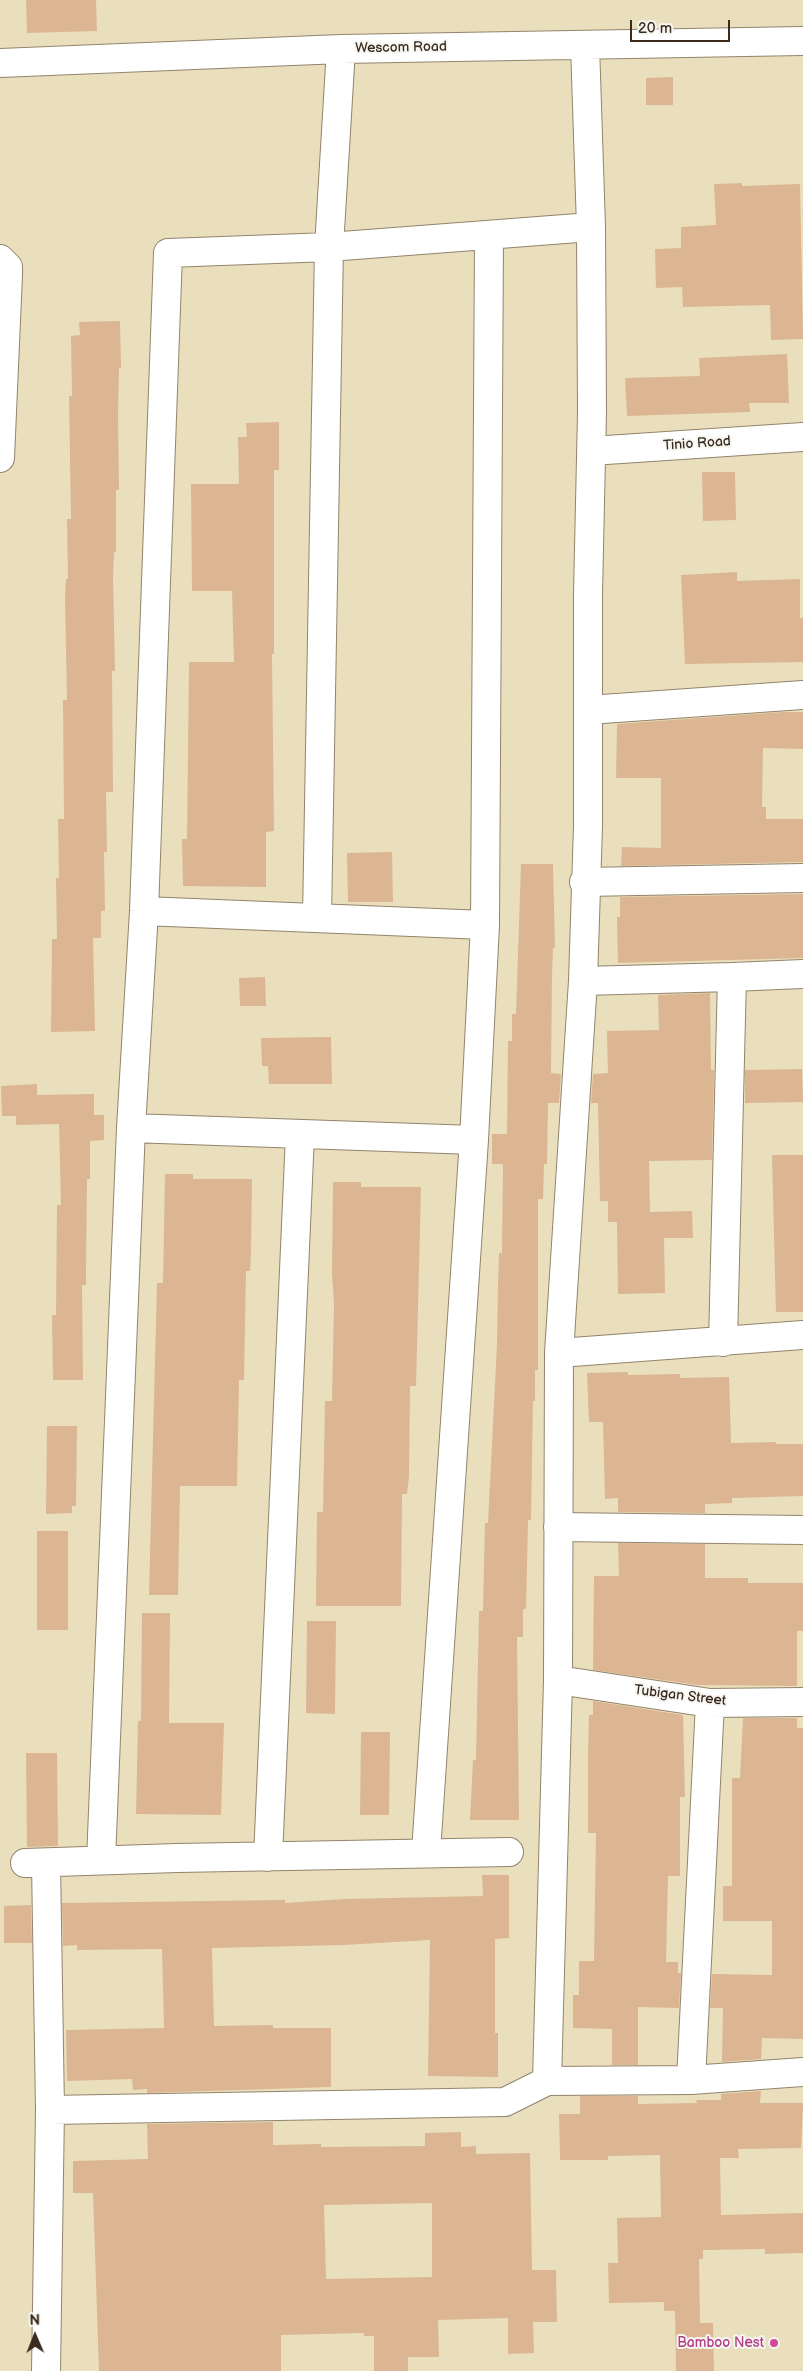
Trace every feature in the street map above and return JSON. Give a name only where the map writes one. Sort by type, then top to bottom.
[{"type":"street","name":"Wescom Road","points":[[0,63],[341,49],[803,40]]},
{"type":"street","points":[[547,2081],[558,1680],[559,1353],[583,981],[586,896],[584,882],[588,826],[591,227],[585,45]]},
{"type":"street","points":[[317,917],[329,247],[341,49]]},
{"type":"street","points":[[101,1860],[131,1128],[144,911],[168,253],[329,247],[591,227]]},
{"type":"street","points":[[426,1852],[474,1140],[486,925],[489,236]]},
{"type":"street","points":[[0,259],[8,267],[0,458]]},
{"type":"street","name":"Tinio Road","points":[[590,451],[803,438]]},
{"type":"street","points":[[588,710],[803,695]]},
{"type":"street","points":[[584,882],[803,878]]},
{"type":"street","points":[[144,911],[486,925]]},
{"type":"street","points":[[583,981],[803,974]]},
{"type":"street","points":[[723,1342],[732,977]]},
{"type":"street","points":[[131,1128],[474,1140]]},
{"type":"street","points":[[268,1857],[300,1135]]},
{"type":"street","points":[[559,1353],[803,1335]]},
{"type":"street","points":[[558,1526],[803,1530]]},
{"type":"street","name":"Tubigan Street","points":[[558,1680],[710,1703],[803,1702]]},
{"type":"street","points":[[691,2080],[710,1703]]},
{"type":"street","points":[[46,2371],[50,2110],[36,1863],[426,1852],[509,1852]]},
{"type":"street","points":[[50,2110],[506,2102],[547,2081],[691,2080],[803,2072]]},
{"type":"building","points":[[26,0],[96,0],[97,31],[27,33]]},
{"type":"building","points":[[673,77],[673,105],[646,105],[646,78]]},
{"type":"building","points":[[742,183],[742,186],[800,184],[803,339],[771,340],[770,305],[683,307],[682,287],[656,288],[655,249],[681,248],[681,227],[716,225],[714,184]]},
{"type":"building","points":[[120,321],[119,490],[116,490],[116,552],[114,552],[113,578],[115,671],[112,671],[113,792],[106,792],[107,852],[104,852],[105,911],[101,911],[101,938],[93,938],[95,1031],[51,1032],[52,939],[57,939],[56,878],[59,878],[58,819],[64,819],[63,700],[67,700],[65,598],[66,579],[68,579],[67,519],[71,519],[69,396],[72,396],[71,336],[80,335],[79,322]]},
{"type":"building","points":[[787,354],[789,403],[749,403],[750,412],[627,416],[625,378],[700,376],[699,358]]},
{"type":"building","points":[[279,422],[279,470],[274,470],[274,654],[272,654],[274,831],[266,832],[266,887],[183,886],[182,839],[187,839],[189,662],[234,662],[232,591],[192,591],[191,484],[239,484],[238,437],[247,437],[246,423]]},
{"type":"building","points":[[702,472],[735,472],[736,520],[703,521]]},
{"type":"building","points":[[737,572],[737,581],[800,579],[800,618],[803,618],[803,662],[685,664],[681,575]]},
{"type":"building","points":[[803,712],[803,749],[763,748],[762,807],[766,807],[766,819],[803,819],[803,862],[621,866],[622,847],[661,848],[661,778],[616,778],[617,724]]},
{"type":"building","points":[[392,852],[393,902],[348,902],[347,853]]},
{"type":"building","points":[[521,864],[553,864],[555,948],[553,948],[552,975],[551,1073],[561,1074],[559,1103],[548,1103],[547,1164],[544,1164],[543,1199],[538,1199],[538,1370],[535,1370],[535,1401],[533,1401],[531,1520],[528,1520],[526,1609],[523,1609],[523,1637],[517,1637],[519,1820],[470,1820],[473,1760],[476,1760],[479,1611],[483,1611],[485,1523],[488,1523],[497,1344],[499,1253],[502,1253],[503,1164],[492,1164],[492,1134],[507,1134],[508,1041],[512,1041],[512,1014],[516,1014]]},
{"type":"building","points":[[803,894],[803,958],[618,963],[617,917],[620,917],[620,897]]},
{"type":"building","points":[[265,977],[266,1006],[240,1006],[239,978]]},
{"type":"building","points":[[710,993],[711,1070],[714,1070],[712,1160],[649,1161],[650,1212],[692,1211],[693,1238],[664,1238],[665,1293],[618,1294],[617,1222],[608,1222],[608,1201],[600,1201],[598,1103],[591,1103],[593,1074],[608,1073],[607,1031],[659,1030],[658,995]]},
{"type":"building","points":[[331,1037],[332,1084],[269,1084],[268,1066],[262,1066],[261,1038]]},
{"type":"building","points":[[802,1069],[803,1102],[745,1103],[745,1070]]},
{"type":"building","points":[[37,1084],[37,1095],[94,1094],[94,1115],[104,1115],[104,1140],[90,1141],[90,1179],[87,1179],[86,1285],[82,1285],[83,1380],[53,1380],[52,1315],[56,1315],[57,1205],[61,1205],[59,1124],[16,1125],[16,1116],[2,1116],[1,1086]]},
{"type":"building","points":[[772,1155],[803,1155],[803,1312],[776,1312]]},
{"type":"building","points":[[165,1174],[193,1174],[193,1179],[252,1179],[251,1253],[250,1271],[246,1271],[244,1380],[239,1380],[237,1486],[180,1486],[178,1595],[149,1595],[157,1283],[163,1283]]},
{"type":"building","points":[[333,1182],[361,1182],[361,1187],[421,1187],[416,1386],[410,1386],[409,1476],[407,1494],[402,1494],[401,1606],[316,1606],[317,1512],[323,1512],[325,1401],[332,1401],[334,1304],[332,1273]]},
{"type":"building","points":[[628,1372],[628,1375],[680,1374],[680,1378],[729,1377],[731,1443],[776,1442],[776,1444],[803,1444],[803,1496],[732,1498],[732,1503],[705,1504],[705,1513],[618,1512],[618,1498],[605,1499],[603,1422],[589,1422],[587,1373]]},
{"type":"building","points":[[47,1426],[77,1426],[76,1506],[72,1506],[72,1513],[46,1514]]},
{"type":"building","points":[[37,1531],[68,1531],[68,1630],[37,1630]]},
{"type":"building","points":[[618,1543],[705,1544],[705,1578],[748,1578],[748,1583],[803,1583],[803,1631],[797,1631],[797,1686],[697,1685],[593,1670],[594,1576],[619,1576]]},
{"type":"building","points":[[142,1613],[170,1613],[169,1723],[224,1723],[221,1815],[136,1814],[138,1721],[141,1721]]},
{"type":"building","points":[[307,1621],[336,1621],[335,1714],[306,1713]]},
{"type":"building","points":[[593,1701],[683,1715],[685,1797],[680,1797],[680,1876],[668,1876],[666,1962],[678,1962],[678,1973],[681,1973],[679,2008],[638,2007],[638,2065],[612,2065],[612,2029],[573,2028],[573,1995],[579,1995],[579,1961],[594,1961],[596,1833],[588,1833],[589,1715],[593,1715]]},
{"type":"building","points":[[743,1718],[797,1718],[797,1728],[803,1728],[803,2039],[762,2038],[761,2059],[722,2062],[723,2008],[710,2008],[712,1974],[772,1975],[772,1921],[723,1921],[723,1886],[732,1886],[732,1778],[740,1778]]},
{"type":"building","points":[[361,1732],[390,1732],[389,1815],[360,1815]]},
{"type":"building","points":[[26,1753],[57,1753],[58,1846],[27,1847]]},
{"type":"building","points":[[482,1875],[509,1875],[509,1938],[495,1939],[495,2033],[498,2033],[498,2077],[428,2076],[430,1940],[343,1945],[212,1948],[214,2026],[273,2025],[273,2028],[331,2028],[331,2087],[147,2093],[147,2089],[133,2090],[132,2079],[67,2081],[66,2030],[164,2028],[162,1949],[77,1950],[77,1945],[63,1946],[62,1903],[285,1900],[285,1903],[345,1899],[483,1896]]},
{"type":"building","points":[[31,1905],[32,1943],[4,1943],[4,1906]]},
{"type":"building","points":[[761,2091],[760,2103],[803,2103],[801,2148],[738,2149],[739,2158],[720,2158],[721,2215],[803,2213],[803,2253],[765,2254],[765,2249],[703,2250],[703,2259],[699,2259],[700,2323],[713,2323],[714,2371],[676,2371],[675,2311],[664,2311],[664,2302],[609,2303],[608,2263],[618,2263],[617,2218],[661,2217],[660,2155],[608,2156],[608,2160],[560,2160],[559,2114],[580,2114],[580,2096],[638,2096],[638,2104],[697,2103],[696,2100],[721,2100],[721,2094]]},
{"type":"building","points":[[273,2122],[273,2145],[321,2144],[321,2147],[425,2146],[425,2133],[461,2132],[461,2147],[476,2146],[476,2154],[530,2153],[532,2270],[556,2270],[557,2322],[533,2322],[534,2353],[508,2354],[508,2318],[438,2320],[439,2357],[408,2357],[408,2371],[374,2371],[374,2336],[364,2336],[364,2333],[281,2335],[281,2371],[99,2371],[93,2193],[73,2193],[73,2161],[148,2159],[147,2124]],"holes":[[[432,2203],[432,2277],[326,2279],[324,2205]]]},
{"type":"place","name":"Bamboo Nest","points":[[774,2343]]}]
